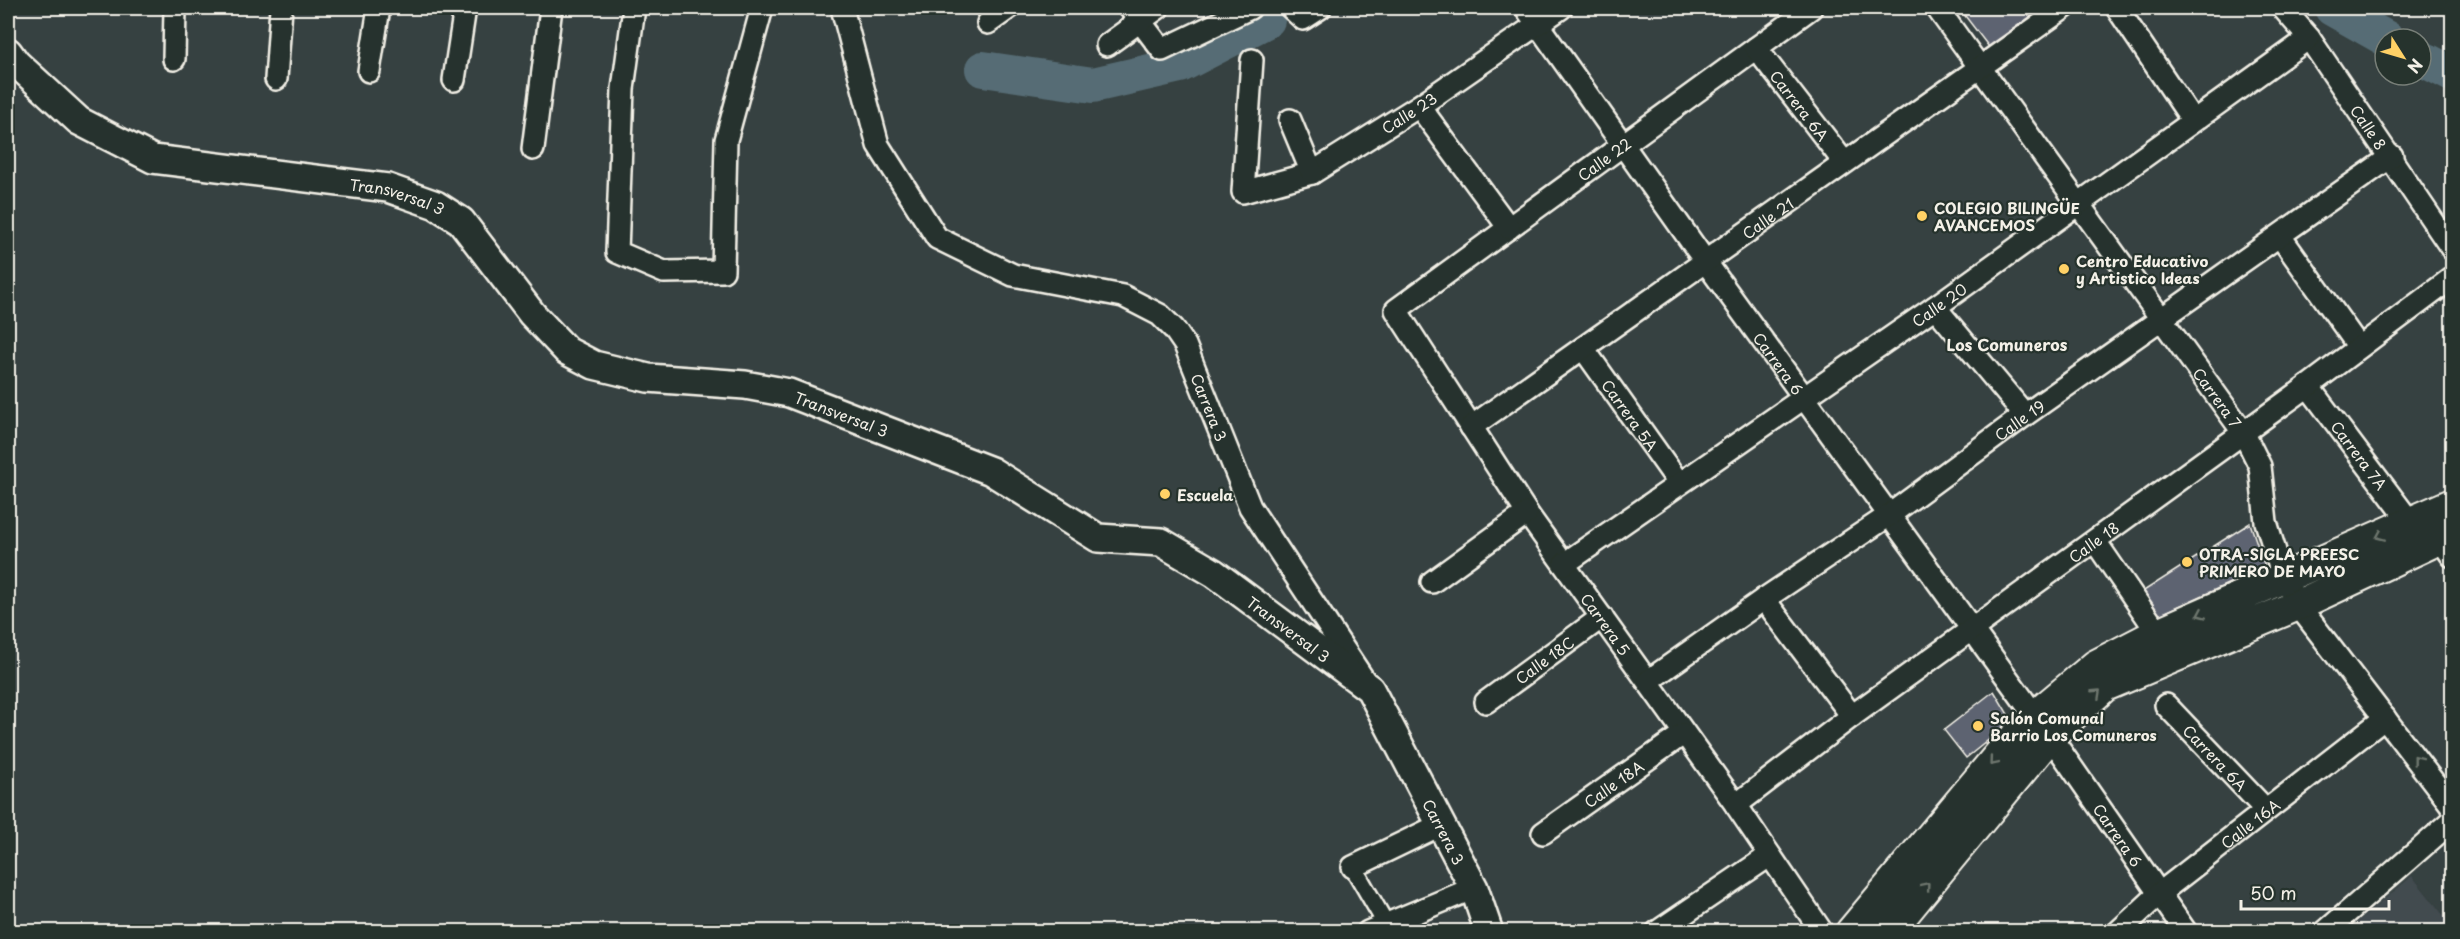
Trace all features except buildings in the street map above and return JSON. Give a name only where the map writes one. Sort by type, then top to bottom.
[{"type":"main road","points":[[1889,932],[2042,726],[2096,665],[2158,633],[2452,504]]},
{"type":"main road","points":[[1851,932],[2003,750],[2105,686],[2448,543]]},
{"type":"street","points":[[174,59],[175,8]]},
{"type":"street","points":[[276,79],[281,8]]},
{"type":"street","points":[[369,71],[379,8]]},
{"type":"street","points":[[454,80],[465,8]]},
{"type":"street","points":[[533,149],[551,8]]},
{"type":"street","points":[[634,8],[623,89],[617,252],[664,272],[723,271],[726,140],[762,8]]},
{"type":"street","name":"Carrera 3","points":[[842,8],[878,145],[937,238],[1013,275],[1123,296],[1160,315],[1174,329],[1185,345],[1250,507],[1370,689],[1474,888],[1488,932]]},
{"type":"street","points":[[988,22],[1009,8]]},
{"type":"street","points":[[1107,45],[1135,14],[1158,8]]},
{"type":"street","points":[[1135,14],[1162,50],[1250,8]]},
{"type":"street","name":"Carrera 6","points":[[1526,8],[1803,398],[2042,726],[2186,932]]},
{"type":"street","name":"Calle 23","points":[[1252,60],[1243,192],[1312,173],[1419,106],[1561,8]]},
{"type":"street","name":"Calle 22","points":[[1396,310],[1811,8]]},
{"type":"street","name":"Carrera 7","points":[[1937,8],[2243,432],[2260,466],[2266,522],[2283,577],[2298,605],[2452,806]]},
{"type":"street","name":"Calle 21","points":[[1471,427],[2064,8]]},
{"type":"street","points":[[2117,8],[2193,121]]},
{"type":"street","name":"Calle 8","points":[[2283,8],[2309,38],[2392,156],[2445,222],[2452,249]]},
{"type":"street","name":"Calle 20","points":[[1564,564],[1935,307],[2309,38]]},
{"type":"street","name":"Carrera 6A","points":[[1756,48],[1844,162]]},
{"type":"street","name":"Transversal 3","points":[[8,52],[16,63],[79,121],[153,159],[316,181],[388,188],[435,205],[461,221],[532,314],[567,351],[594,365],[648,378],[746,385],[789,393],[991,471],[1098,538],[1161,542],[1214,573],[1370,689]]},
{"type":"street","points":[[1419,106],[1509,228]]},
{"type":"street","points":[[1290,120],[1312,173]]},
{"type":"street","name":"Calle 19","points":[[1648,681],[1764,598],[1888,516],[2025,415],[2392,156]]},
{"type":"street","points":[[2280,236],[2359,346]]},
{"type":"street","name":"Calle 18","points":[[1736,805],[1852,716],[2308,386],[2452,278]]},
{"type":"street","points":[[1935,307],[2025,415]]},
{"type":"street","name":"Carrera 5","points":[[1396,310],[1527,513],[1736,805],[1822,932]]},
{"type":"street","name":"Carrera 5A","points":[[1583,348],[1679,483]]},
{"type":"street","name":"Carrera 7A","points":[[2308,386],[2411,522]]},
{"type":"street","points":[[1432,582],[1527,513]]},
{"type":"street","points":[[2095,541],[2158,633]]},
{"type":"street","points":[[1764,598],[1852,716]]},
{"type":"street","name":"Calle 18C","points":[[1486,702],[1602,617]]},
{"type":"street","name":"Carrera 6A","points":[[2166,705],[2266,810]]},
{"type":"street","name":"Calle 16A","points":[[2118,932],[2160,893],[2385,718]]},
{"type":"street","name":"Calle 18A","points":[[1543,833],[1683,734]]},
{"type":"street","points":[[2325,932],[2452,821]]},
{"type":"street","points":[[1442,824],[1353,867],[1377,928],[1474,888]]},
{"type":"street","points":[[1657,932],[1770,856]]},
{"type":"shaded area","points":[[2412,876],[2452,926],[2452,931],[2347,931]]},
{"type":"waterway","points":[[2332,8],[2373,31]]},
{"type":"waterway","points":[[983,69],[1093,85],[1180,65],[1267,20]]},
{"type":"waterway","points":[[2433,64],[2452,74]]},
{"type":"place","name":"COLEGIO BILINGÜE AVANCEMOS","points":[[1922,216]]},
{"type":"place","name":"Centro Educativo y Artistico Ideas","points":[[2064,269]]},
{"type":"place","name":"Escuela","points":[[1165,494]]},
{"type":"place","name":"OTRA-SIGLA PREESC PRIMERO DE MAYO","points":[[2187,562]]},
{"type":"place","name":"Salón Comunal Barrio Los Comuneros","points":[[1978,726]]},
{"type":"district","name":"Los Comuneros","points":[[2007,344]]}]
